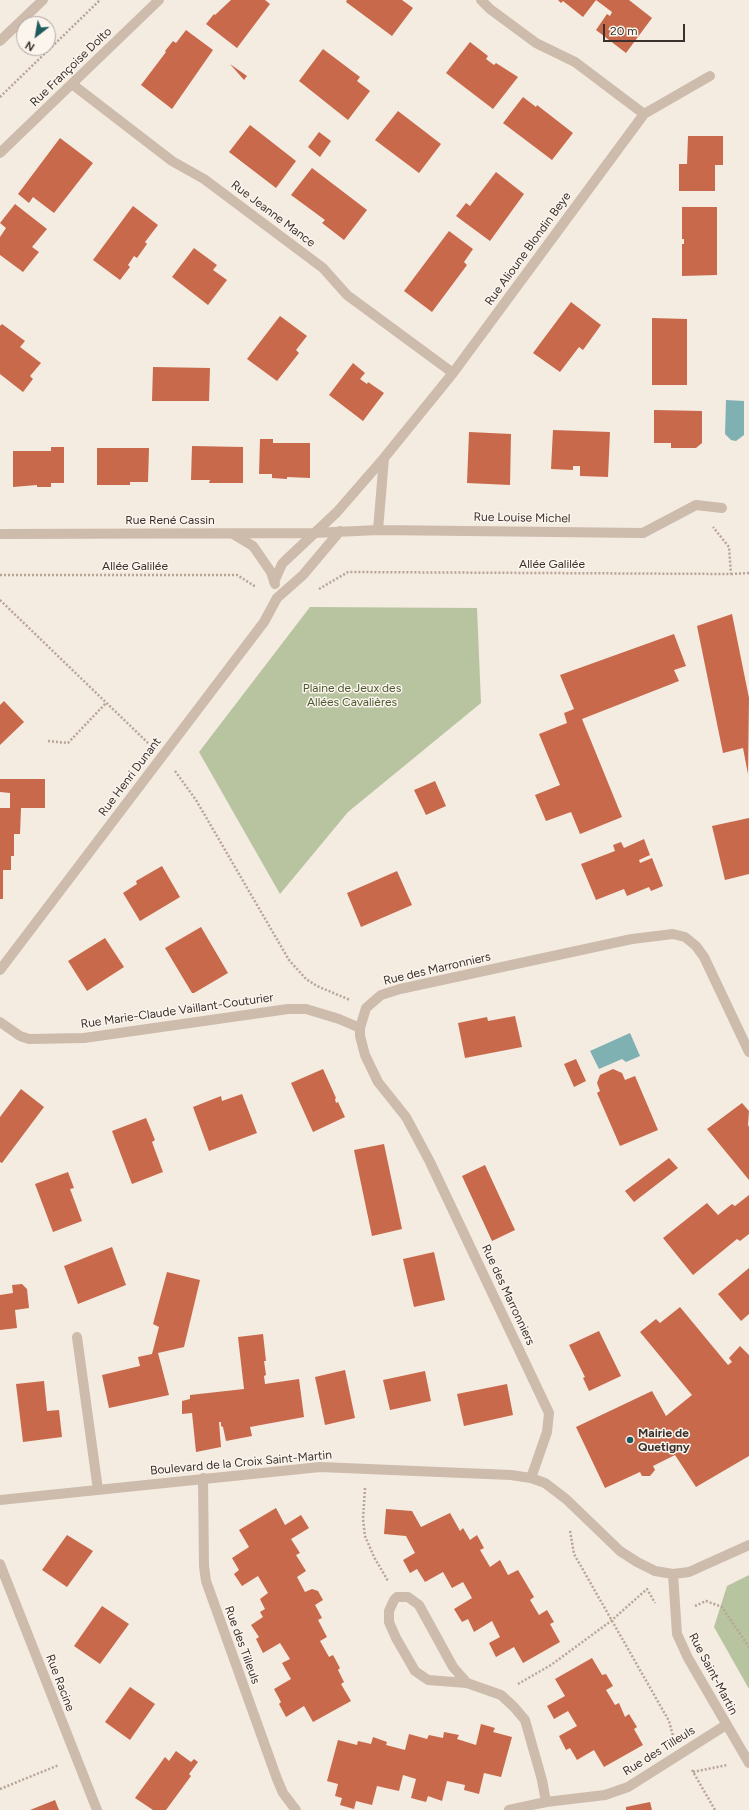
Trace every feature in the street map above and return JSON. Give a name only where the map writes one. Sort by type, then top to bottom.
[{"type":"street","points":[[0,41],[43,0]]},
{"type":"street","name":"Rue Françoise Dolto","points":[[0,153],[159,0]]},
{"type":"street","points":[[481,0],[490,9],[536,43],[575,62],[644,114]]},
{"type":"street","name":"Rue Alioune Blondin Beye","points":[[314,533],[337,512],[384,458],[453,373],[644,114],[710,76]]},
{"type":"street","name":"Rue Jeanne Mance","points":[[72,84],[172,161],[204,179],[323,268],[347,295],[453,373]]},
{"type":"street","points":[[378,530],[384,458]]},
{"type":"street","points":[[696,505],[722,508]]},
{"type":"street","name":"Rue Louise Michel","points":[[340,531],[378,530],[643,533],[696,505]]},
{"type":"street","name":"Rue René Cassin","points":[[0,534],[314,533],[340,531]]},
{"type":"street","name":"Rue Henri Dunant","points":[[0,970],[3,959],[162,756],[264,622],[277,598],[303,575],[340,531]]},
{"type":"street","points":[[230,533],[253,546],[271,572],[277,598]]},
{"type":"street","points":[[274,582],[282,564],[314,533]]},
{"type":"street","name":"Rue des Marronniers","points":[[531,1478],[547,1432],[549,1413],[430,1162],[406,1117],[378,1082],[368,1062],[360,1036],[360,1028],[366,1008],[381,995],[400,988],[632,939],[673,934],[684,937],[696,946],[704,957],[749,1052]]},
{"type":"street","name":"Rue Marie-Claude Vaillant-Couturier","points":[[0,1022],[20,1036],[29,1039],[84,1038],[288,1009],[306,1009],[339,1019],[360,1028]]},
{"type":"street","points":[[77,1337],[98,1490]]},
{"type":"street","name":"Boulevard de la Croix Saint-Martin","points":[[0,1500],[320,1466],[531,1478]]},
{"type":"street","name":"Rue des Tilleuls","points":[[203,1478],[204,1566],[206,1581],[277,1779],[283,1793],[296,1810]]},
{"type":"street","points":[[531,1478],[545,1483],[566,1499],[620,1551],[655,1571],[673,1574],[689,1572],[749,1545]]},
{"type":"street","name":"Rue Racine","points":[[0,1564],[98,1810]]},
{"type":"street","name":"Rue Saint-Martin","points":[[673,1574],[677,1634],[688,1658],[747,1760]]},
{"type":"street","points":[[467,1683],[453,1667],[419,1605],[408,1597],[398,1597],[391,1605],[389,1622],[396,1638],[415,1671],[428,1680],[467,1683],[501,1695],[525,1720],[542,1780],[546,1802]]},
{"type":"street","name":"Rue des Tilleuls","points":[[509,1810],[546,1802],[605,1794],[628,1787],[726,1725]]},
{"type":"path","points":[[0,97],[100,0]]},
{"type":"path","points":[[696,505],[729,547],[731,574]]},
{"type":"path","name":"Allée Galilée","points":[[318,589],[348,572],[749,573]]},
{"type":"path","name":"Allée Galilée","points":[[0,575],[237,575],[259,589]]},
{"type":"path","points":[[0,600],[162,756],[196,800],[289,960],[297,971],[317,986],[366,1008]]},
{"type":"path","points":[[48,741],[68,743],[106,703]]},
{"type":"path","points":[[366,1468],[363,1519],[365,1536],[374,1557],[398,1597]]},
{"type":"path","points":[[566,1499],[574,1554],[669,1721],[669,1726],[682,1752],[715,1810]]},
{"type":"path","points":[[501,1695],[551,1665],[611,1621],[647,1589],[655,1604]]},
{"type":"path","points":[[675,1614],[706,1601],[722,1607],[749,1647]]},
{"type":"path","points":[[0,1789],[76,1758]]},
{"type":"path","points":[[693,1772],[747,1760]]},
{"type":"green space","name":"Plaine de Jeux des Allées Cavalières","points":[[310,607],[477,608],[481,703],[348,812],[280,894],[199,752]]},
{"type":"green space","points":[[749,1575],[749,1689],[714,1627],[727,1586]]},
{"type":"water","points":[[726,400],[744,401],[744,435],[736,441],[731,440],[725,434]]},
{"type":"water","points":[[630,1033],[640,1056],[626,1062],[622,1059],[599,1069],[590,1051]]},
{"type":"building","points":[[231,0],[265,0],[270,4],[237,48],[206,24],[214,14],[215,15]]},
{"type":"building","points":[[347,0],[402,0],[413,8],[392,36],[346,2]]},
{"type":"building","points":[[558,0],[596,0],[583,17],[563,1],[561,3]]},
{"type":"building","points":[[596,0],[629,0],[652,18],[626,53],[596,30],[607,14],[610,16],[612,12]]},
{"type":"building","points":[[186,30],[213,50],[172,109],[141,85],[173,41],[176,43]]},
{"type":"building","points":[[470,42],[488,56],[486,59],[494,65],[496,63],[518,77],[493,109],[446,73]]},
{"type":"building","points":[[323,49],[360,77],[357,81],[370,91],[348,120],[299,81]]},
{"type":"building","points":[[230,64],[247,76],[244,80]]},
{"type":"building","points":[[523,97],[536,107],[537,105],[573,133],[552,160],[503,123]]},
{"type":"building","points":[[398,111],[441,144],[419,173],[375,140]]},
{"type":"building","points":[[250,125],[296,161],[276,188],[229,152]]},
{"type":"building","points":[[319,132],[331,141],[320,157],[308,147]]},
{"type":"building","points":[[688,136],[723,136],[723,165],[715,165],[715,191],[679,191],[679,164],[687,164]]},
{"type":"building","points":[[60,138],[93,163],[54,213],[33,197],[29,203],[18,194]]},
{"type":"building","points":[[312,168],[367,210],[344,240],[322,223],[325,220],[291,195]]},
{"type":"building","points":[[496,172],[524,194],[490,241],[456,216],[466,203],[470,206]]},
{"type":"building","points":[[15,204],[47,229],[32,247],[39,252],[23,272],[0,255],[0,237],[6,228],[0,223]]},
{"type":"building","points":[[133,206],[158,225],[145,242],[147,244],[137,258],[134,256],[128,265],[130,267],[120,280],[93,260]]},
{"type":"building","points":[[682,207],[717,207],[717,275],[682,276],[682,244],[684,244],[684,239],[682,239]]},
{"type":"building","points":[[449,231],[473,249],[464,262],[467,265],[432,312],[404,291]]},
{"type":"building","points":[[194,248],[217,265],[213,270],[227,280],[208,305],[172,277]]},
{"type":"building","points":[[571,302],[601,325],[583,350],[579,347],[560,372],[533,353]]},
{"type":"building","points":[[280,316],[307,336],[296,350],[299,353],[277,381],[247,359]]},
{"type":"building","points":[[652,318],[687,319],[687,385],[652,385]]},
{"type":"building","points":[[2,324],[25,341],[20,347],[41,363],[30,376],[33,379],[23,392],[0,374],[0,326]]},
{"type":"building","points":[[353,363],[365,373],[360,379],[367,384],[368,382],[384,393],[363,421],[329,395]]},
{"type":"building","points":[[153,367],[210,368],[209,401],[152,401]]},
{"type":"building","points":[[654,410],[702,411],[702,443],[696,448],[671,448],[671,443],[654,443]]},
{"type":"building","points":[[553,430],[610,432],[608,477],[580,476],[580,466],[573,466],[573,470],[551,469]]},
{"type":"building","points":[[469,432],[511,434],[510,485],[467,483]]},
{"type":"building","points":[[260,439],[273,439],[273,443],[310,443],[310,478],[272,478],[272,474],[259,474]]},
{"type":"building","points":[[192,446],[243,447],[243,483],[209,483],[210,480],[191,480]]},
{"type":"building","points":[[51,447],[64,447],[64,483],[51,483],[51,487],[37,487],[37,485],[13,487],[13,451],[51,451]]},
{"type":"building","points":[[97,448],[149,448],[148,482],[130,482],[130,485],[97,485]]},
{"type":"building","points":[[732,614],[749,698],[748,774],[743,748],[723,753],[697,626]]},
{"type":"building","points":[[674,634],[686,666],[674,670],[679,681],[582,719],[622,817],[580,834],[571,812],[546,821],[535,795],[560,785],[539,734],[567,723],[564,713],[574,709],[560,675]]},
{"type":"building","points":[[4,701],[24,722],[0,745],[0,705]]},
{"type":"building","points":[[0,779],[45,779],[45,808],[21,808],[20,834],[14,834],[14,856],[11,856],[11,870],[3,870],[3,899],[0,899],[0,808],[10,808],[10,793],[0,792]]},
{"type":"building","points":[[435,781],[446,806],[426,815],[414,790]]},
{"type":"building","points":[[749,818],[749,874],[725,880],[712,826]]},
{"type":"building","points":[[644,839],[650,855],[639,860],[640,863],[652,858],[663,886],[651,891],[649,887],[627,896],[624,889],[596,900],[581,864],[615,851],[613,845],[621,842],[624,848]]},
{"type":"building","points":[[162,866],[180,897],[140,921],[123,893],[137,884],[136,881]]},
{"type":"building","points":[[397,871],[412,905],[361,927],[347,893]]},
{"type":"building","points":[[201,927],[228,973],[192,993],[165,948]]},
{"type":"building","points":[[105,938],[124,967],[87,991],[68,961]]},
{"type":"building","points":[[515,1016],[522,1047],[465,1058],[458,1023],[487,1017],[488,1021]]},
{"type":"building","points":[[576,1059],[586,1081],[574,1087],[564,1064]]},
{"type":"building","points":[[323,1069],[336,1098],[336,1103],[338,1102],[345,1117],[313,1132],[291,1083]]},
{"type":"building","points":[[613,1069],[622,1073],[625,1080],[635,1076],[658,1130],[620,1146],[597,1093],[600,1091],[597,1083],[600,1075]]},
{"type":"building","points":[[21,1089],[44,1107],[2,1163],[0,1162],[0,1117]]},
{"type":"building","points":[[242,1094],[257,1133],[209,1151],[193,1107],[221,1096],[222,1101]]},
{"type":"building","points":[[742,1103],[749,1111],[749,1180],[707,1129]]},
{"type":"building","points":[[146,1118],[155,1140],[152,1142],[163,1172],[132,1184],[112,1131]]},
{"type":"building","points":[[384,1144],[402,1229],[372,1236],[354,1150]]},
{"type":"building","points":[[669,1158],[678,1168],[634,1202],[625,1191]]},
{"type":"building","points":[[485,1165],[515,1230],[492,1241],[462,1176]]},
{"type":"building","points":[[68,1172],[74,1188],[70,1189],[82,1221],[53,1232],[35,1184]]},
{"type":"building","points":[[749,1195],[749,1234],[740,1241],[737,1239],[693,1275],[663,1238],[707,1203],[718,1215],[732,1204],[735,1206]]},
{"type":"building","points":[[112,1247],[126,1285],[78,1304],[64,1266]]},
{"type":"building","points":[[434,1252],[445,1300],[414,1307],[403,1259]]},
{"type":"building","points":[[749,1268],[749,1314],[741,1321],[718,1294]]},
{"type":"building","points":[[167,1272],[200,1280],[184,1347],[158,1353],[169,1395],[109,1408],[102,1375],[140,1366],[138,1357],[152,1354],[159,1327],[153,1324]]},
{"type":"building","points":[[22,1284],[27,1289],[29,1308],[15,1310],[17,1328],[0,1330],[0,1295],[13,1293],[12,1285]]},
{"type":"building","points":[[680,1307],[728,1365],[732,1362],[729,1358],[740,1346],[749,1355],[749,1456],[696,1487],[675,1455],[653,1466],[655,1470],[650,1476],[642,1476],[640,1472],[605,1488],[576,1427],[652,1391],[666,1416],[692,1395],[640,1332],[656,1319],[660,1323]]},
{"type":"building","points":[[599,1331],[621,1376],[589,1391],[583,1378],[585,1377],[569,1345]]},
{"type":"building","points":[[263,1334],[266,1361],[264,1361],[266,1375],[264,1376],[265,1384],[299,1379],[304,1417],[250,1427],[252,1436],[226,1441],[223,1427],[221,1426],[221,1422],[219,1422],[221,1447],[196,1452],[192,1413],[182,1414],[182,1401],[190,1399],[190,1395],[244,1389],[238,1337]]},
{"type":"building","points":[[345,1370],[355,1418],[325,1425],[315,1377]]},
{"type":"building","points":[[425,1371],[431,1401],[390,1410],[383,1380]]},
{"type":"building","points":[[44,1381],[47,1411],[59,1410],[62,1437],[23,1442],[16,1384]]},
{"type":"building","points":[[507,1384],[513,1415],[464,1426],[457,1394]]},
{"type":"building","points":[[276,1508],[285,1525],[301,1515],[309,1528],[291,1539],[300,1553],[296,1555],[306,1571],[297,1577],[305,1592],[312,1589],[318,1591],[323,1600],[315,1605],[322,1618],[318,1620],[327,1637],[320,1641],[329,1657],[333,1655],[340,1668],[338,1670],[344,1682],[341,1684],[351,1701],[313,1722],[304,1706],[286,1717],[279,1704],[281,1702],[274,1689],[291,1679],[282,1663],[290,1659],[280,1643],[263,1653],[256,1639],[259,1637],[251,1625],[263,1617],[260,1612],[265,1609],[260,1599],[268,1593],[258,1576],[242,1586],[234,1574],[239,1570],[232,1558],[249,1547],[239,1530]]},
{"type":"building","points":[[386,1509],[412,1511],[421,1527],[450,1513],[460,1531],[463,1528],[470,1540],[477,1535],[484,1548],[480,1550],[490,1567],[500,1560],[508,1575],[518,1570],[534,1597],[530,1600],[539,1615],[547,1610],[554,1622],[550,1624],[560,1642],[523,1663],[514,1647],[496,1657],[489,1643],[500,1637],[492,1621],[474,1632],[468,1619],[462,1622],[454,1609],[472,1598],[463,1582],[452,1588],[443,1572],[425,1582],[417,1569],[410,1573],[403,1560],[415,1553],[406,1536],[384,1534]]},
{"type":"building","points":[[67,1535],[93,1551],[67,1587],[42,1570]]},
{"type":"building","points":[[102,1606],[129,1624],[100,1664],[74,1646]]},
{"type":"building","points":[[592,1658],[602,1675],[606,1674],[613,1686],[606,1690],[615,1705],[619,1703],[625,1717],[629,1714],[637,1727],[634,1729],[643,1745],[604,1767],[594,1750],[577,1760],[570,1748],[566,1750],[559,1736],[577,1726],[568,1711],[554,1719],[547,1706],[565,1696],[555,1679]]},
{"type":"building","points":[[130,1687],[155,1704],[130,1740],[105,1722]]},
{"type":"building","points":[[481,1724],[495,1728],[493,1732],[512,1737],[501,1777],[484,1773],[479,1794],[464,1790],[465,1785],[447,1781],[442,1801],[428,1796],[426,1802],[411,1798],[416,1779],[403,1775],[399,1791],[377,1786],[372,1805],[356,1801],[354,1809],[340,1805],[342,1798],[335,1796],[338,1784],[327,1781],[338,1740],[357,1745],[358,1741],[371,1744],[373,1737],[387,1742],[386,1745],[405,1750],[409,1734],[427,1739],[429,1735],[443,1738],[444,1732],[459,1735],[457,1739],[476,1745]]},
{"type":"building","points":[[176,1751],[191,1762],[194,1759],[198,1762],[189,1774],[191,1776],[166,1810],[153,1810],[135,1798],[165,1757],[169,1761]]},
{"type":"building","points":[[55,1800],[59,1810],[30,1810]]},
{"type":"building","points":[[650,1802],[652,1810],[626,1810],[626,1807]]},
{"type":"place","name":"Mairie de Quetigny","points":[[630,1440]]}]
